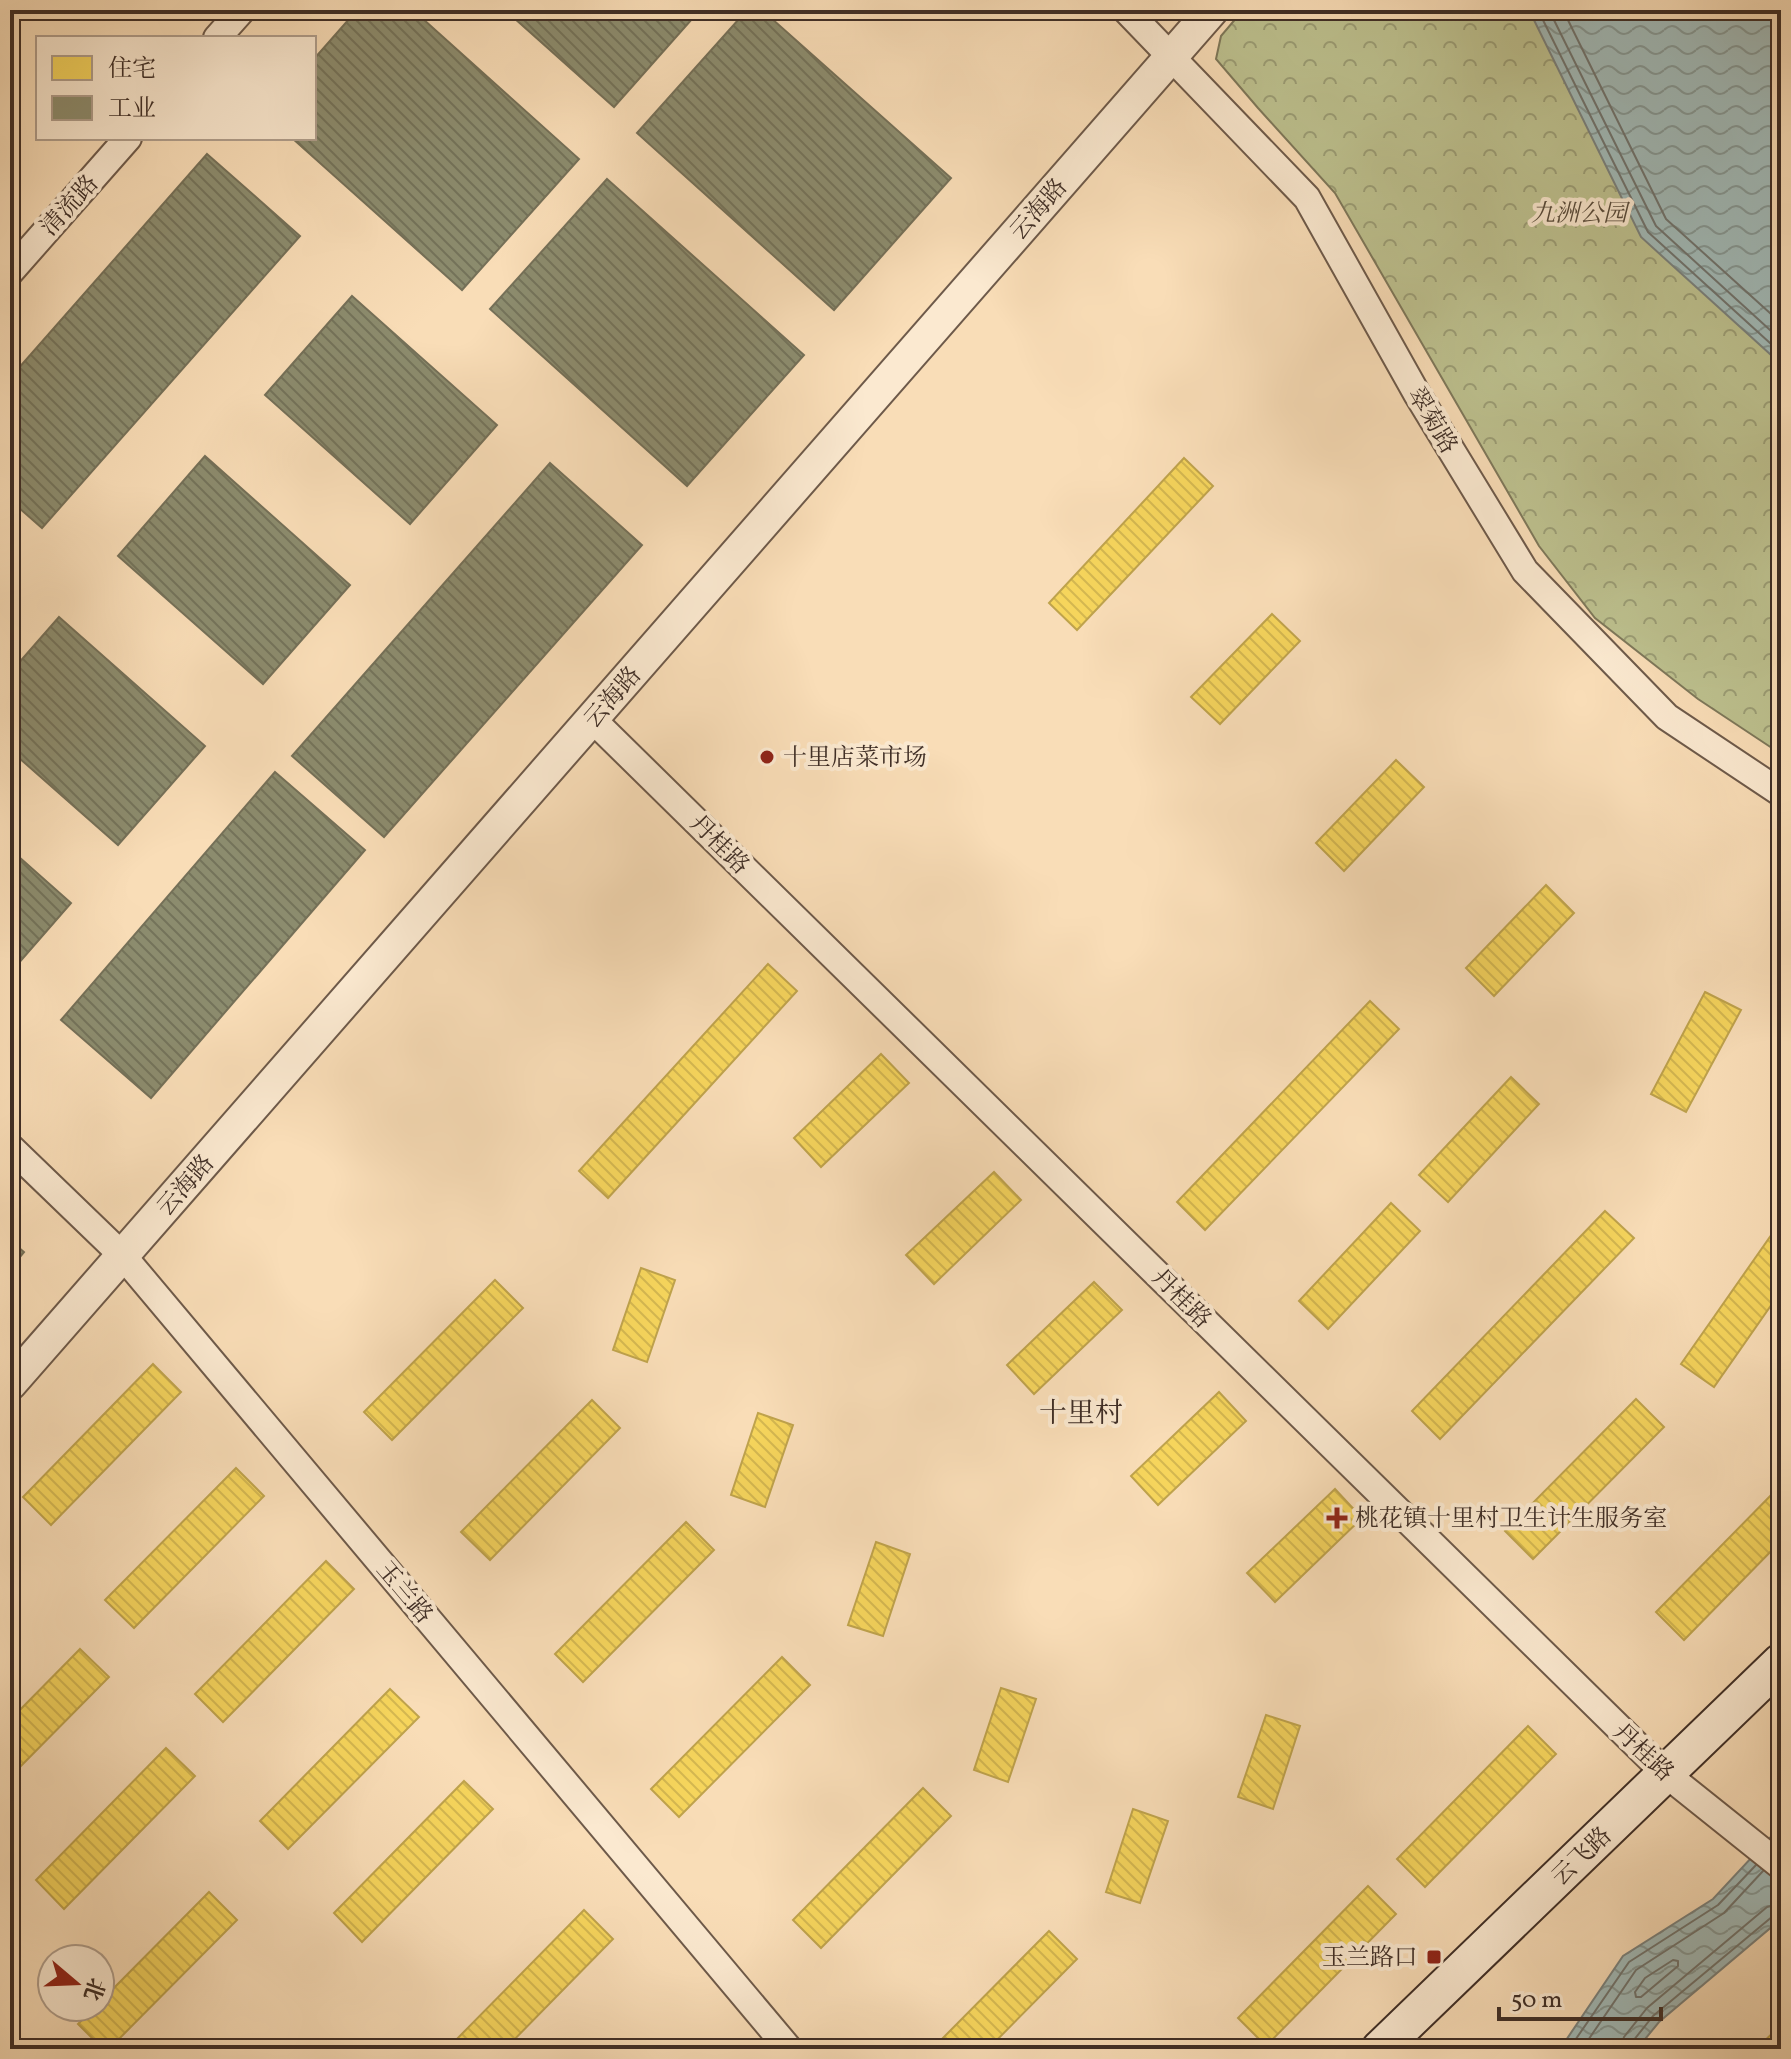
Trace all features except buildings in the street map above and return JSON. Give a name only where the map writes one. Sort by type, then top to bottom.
[{"type":"main road","name":"云飞路","points":[[1412,2049],[1674,1781],[1781,1662]]},
{"type":"main road","name":"云飞路","points":[[1380,2049],[1674,1781],[1781,1694]]},
{"type":"street","points":[[219,36],[242,10]]},
{"type":"street","name":"翠菊路","points":[[1126,10],[1307,198],[1417,394],[1525,571],[1667,717],[1781,793]]},
{"type":"street","name":"云海路","points":[[10,1384],[1212,10]]},
{"type":"street","name":"清流路","points":[[10,272],[126,140]]},
{"type":"street","name":"丹桂路","points":[[592,719],[1674,1781],[1781,1866]]},
{"type":"street","name":"玉兰路","points":[[10,1147],[123,1256],[789,2049]]},
{"type":"green space","name":"九洲公园","points":[[1243,10],[1781,10],[1781,754],[1698,699],[1595,618],[1539,546],[1335,193],[1216,59],[1221,36]]},
{"type":"water","points":[[1529,10],[1781,10],[1781,364],[1641,237]]},
{"type":"water","points":[[1781,1826],[1781,1919],[1659,2022],[1637,2049],[1560,2049],[1623,1956],[1713,1899]]},
{"type":"place","name":"十里店菜市场","points":[[767,757]]},
{"type":"place","name":"桃花镇十里村卫生计生服务室","points":[[1337,1518]]},
{"type":"place","name":"玉兰路口","points":[[1434,1957]]},
{"type":"district","name":"十里村","points":[[1081,1412]]}]
